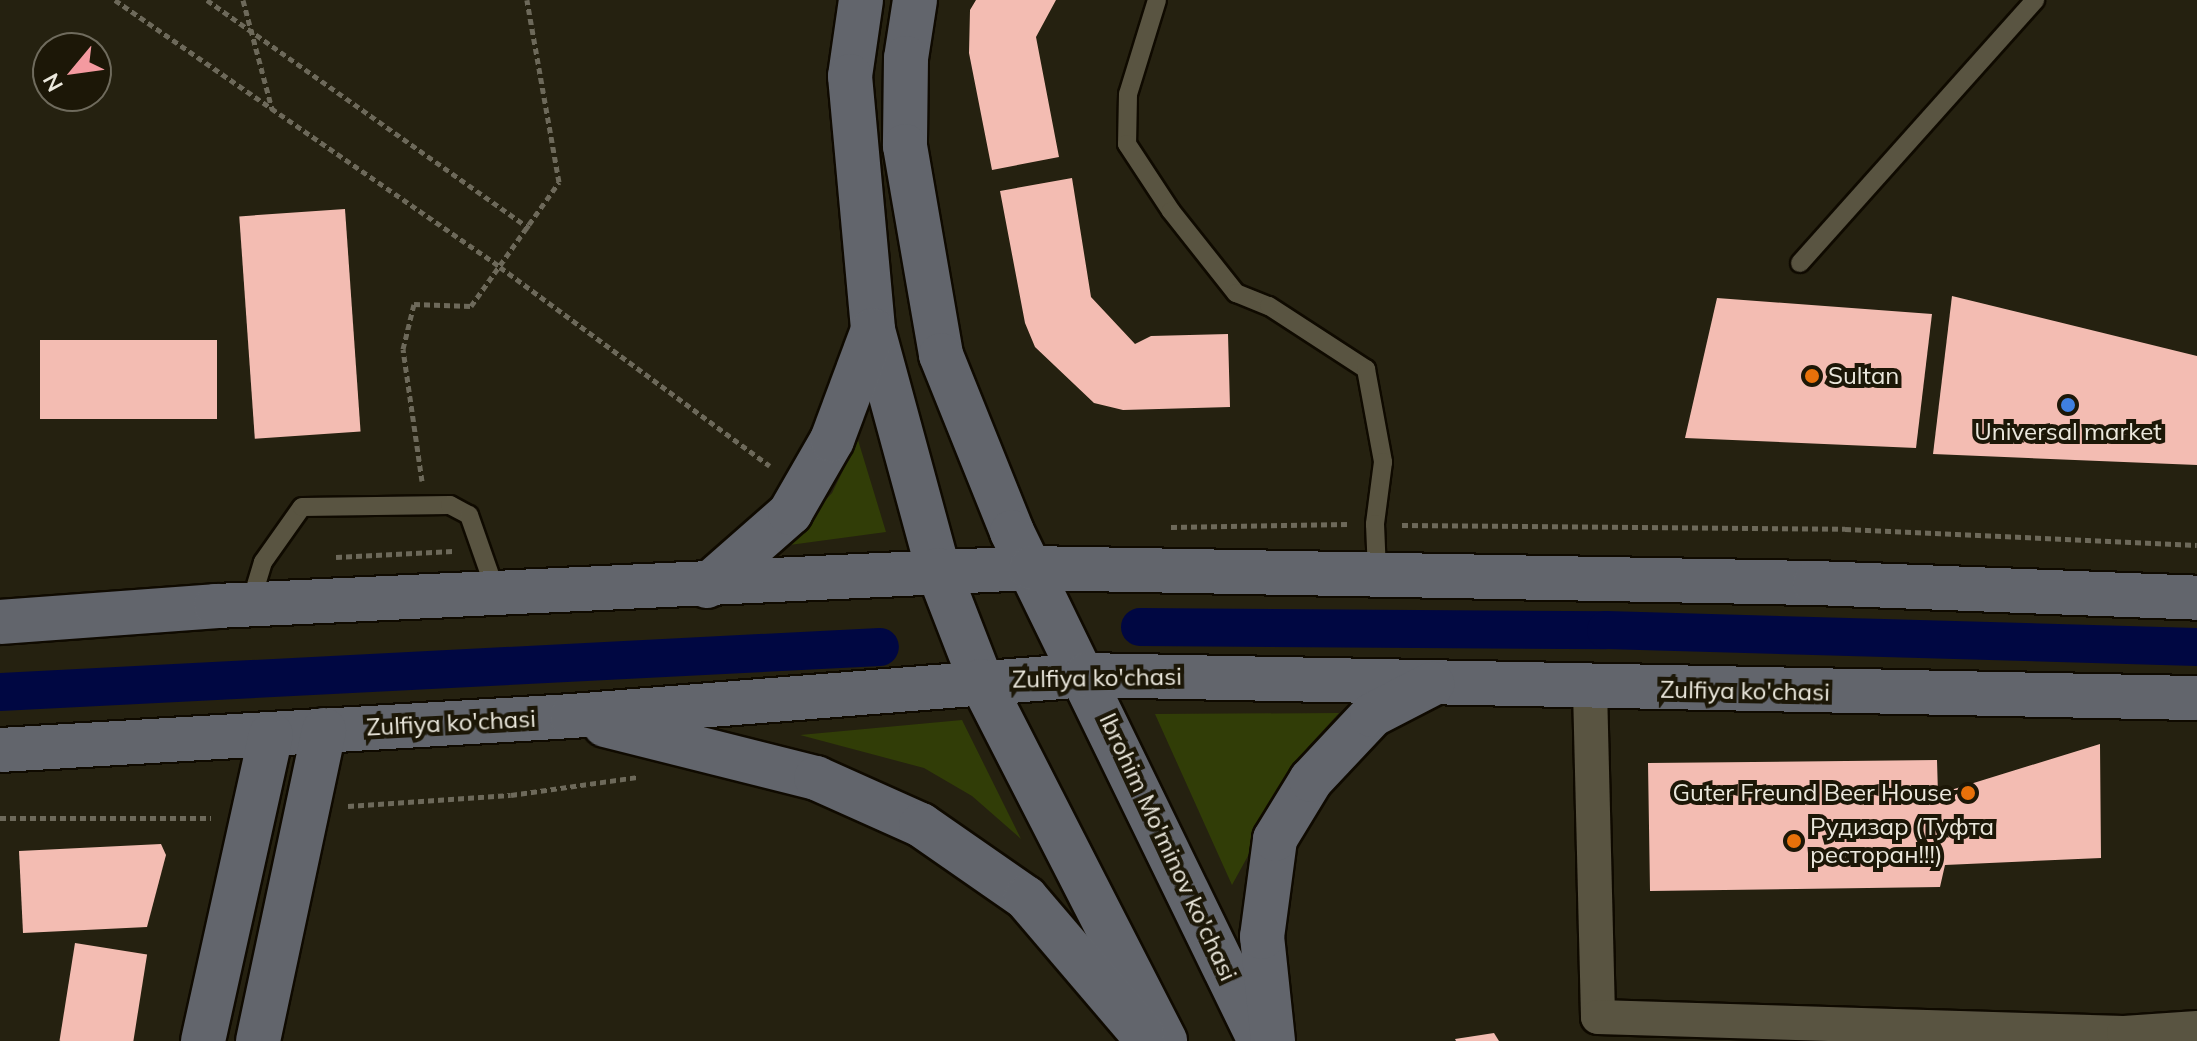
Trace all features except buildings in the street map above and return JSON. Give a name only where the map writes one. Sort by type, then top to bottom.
[{"type":"main road","points":[[861,0],[850,76],[873,330],[938,570],[981,681],[1165,1041]]},
{"type":"main road","name":"Ibrohim Mo'minov ko'chasi","points":[[915,0],[906,58],[905,146],[941,355],[1031,568],[1086,675],[1260,1041]]},
{"type":"main road","points":[[707,586],[763,541],[803,490],[832,440],[873,330]]},
{"type":"main road","points":[[0,622],[250,605],[707,586],[938,570],[1031,568],[1377,572],[2197,598]]},
{"type":"main road","name":"Zulfiya ko'chasi","points":[[0,750],[572,716],[1086,675],[1435,682],[1590,689],[2197,698]]},
{"type":"main road","points":[[1273,1041],[1262,937],[1275,839],[1311,780],[1372,715],[1435,682]]},
{"type":"main road","points":[[572,716],[816,778],[921,825],[1026,898],[1148,1041]]},
{"type":"main road","points":[[258,1041],[324,730]]},
{"type":"main road","points":[[203,1041],[271,734]]},
{"type":"street","points":[[1590,689],[1598,1017],[1634,1030],[2124,1037],[2197,1028]]},
{"type":"lane","points":[[1157,0],[1128,94],[1127,144],[1171,211],[1236,293],[1269,306],[1366,369],[1383,462],[1375,524],[1377,572]]},
{"type":"lane","points":[[1800,263],[2035,0]]},
{"type":"lane","points":[[250,605],[263,562],[302,507],[450,505],[469,515],[496,595]]},
{"type":"path","points":[[115,0],[500,267],[803,490]]},
{"type":"path","points":[[207,0],[529,228]]},
{"type":"path","points":[[243,0],[272,110]]},
{"type":"path","points":[[425,505],[403,349],[414,304],[471,306],[559,182],[527,0]]},
{"type":"path","points":[[1155,527],[1375,524],[1600,531],[1845,529],[2197,545]]},
{"type":"path","points":[[307,810],[511,795],[653,775]]},
{"type":"path","points":[[0,818],[250,818]]},
{"type":"green space","points":[[858,440],[886,532],[782,546],[832,493]]},
{"type":"green space","points":[[1339,713],[1308,747],[1232,885],[1155,714]]},
{"type":"green space","points":[[962,720],[1021,839],[972,796],[924,768],[800,735]]},
{"type":"waterway","points":[[1140,627],[1606,630],[2197,647]]},
{"type":"waterway","points":[[0,692],[880,647]]},
{"type":"place","name":"Sultan","points":[[1812,376]]},
{"type":"place","name":"Universal market","points":[[2068,405]]},
{"type":"place","name":"Guter Freund Beer House","points":[[1968,793]]},
{"type":"place","name":"Рудизар (Туфта ресторан!!!)","points":[[1794,841]]}]
